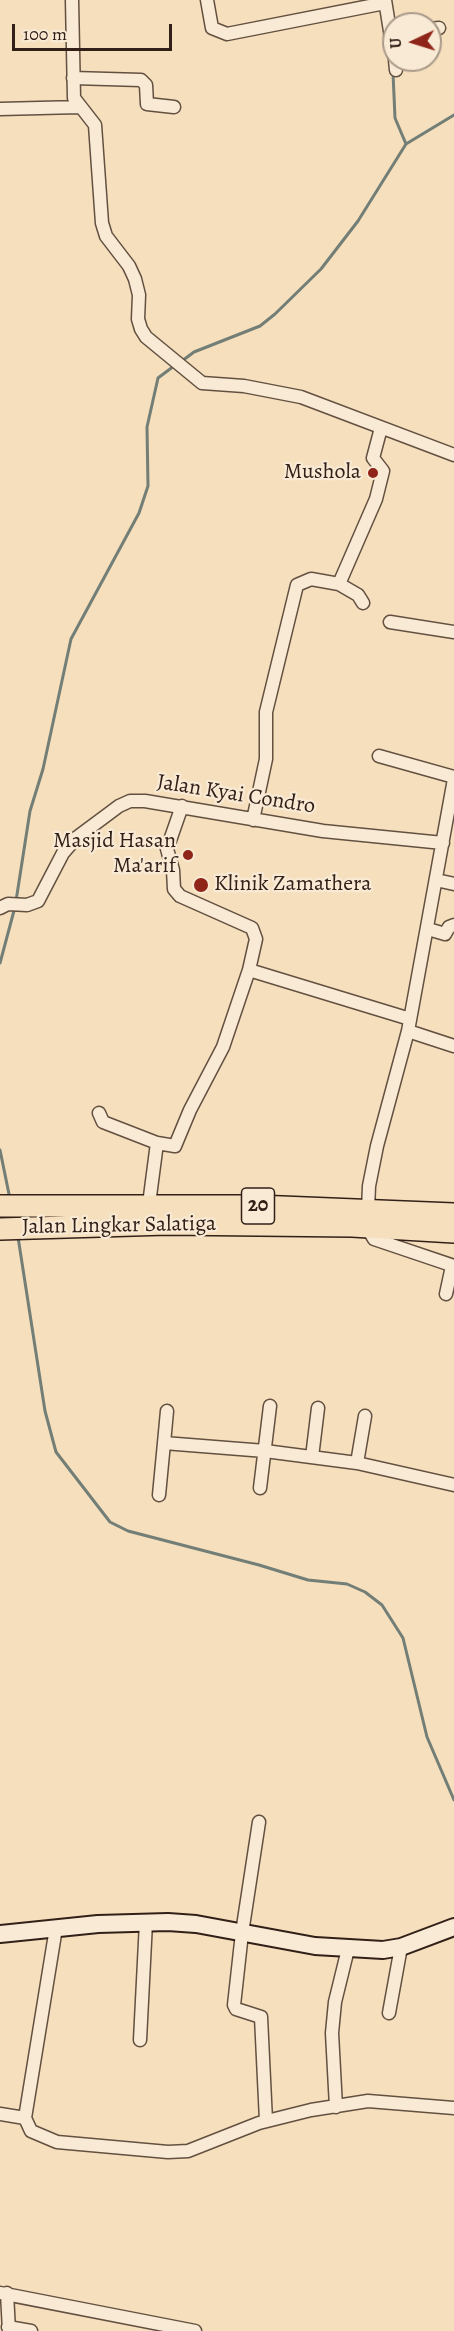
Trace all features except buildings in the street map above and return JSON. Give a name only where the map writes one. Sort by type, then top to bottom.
[{"type":"highway","name":"Jalan Lingkar Salatiga","points":[[0,1206],[148,1204],[368,1218],[454,1232]]},
{"type":"highway","name":"Jalan Lingkar Salatiga","points":[[0,1228],[454,1214]]},
{"type":"street","points":[[72,0],[74,98],[94,125],[102,223],[106,236],[129,266],[135,279],[141,329],[146,337],[174,358],[201,383],[253,387],[301,397],[454,455]]},
{"type":"street","points":[[207,0],[212,28],[227,34],[383,3]]},
{"type":"street","points":[[73,78],[141,80],[146,85],[147,104],[174,107]]},
{"type":"street","points":[[0,109],[79,107]]},
{"type":"street","points":[[339,584],[376,499],[383,471],[373,458],[381,428]]},
{"type":"street","points":[[254,820],[266,759],[264,729],[266,712],[297,585],[311,579],[339,584],[358,595],[363,603]]},
{"type":"street","points":[[390,622],[454,632]]},
{"type":"street","points":[[379,756],[454,778],[409,1025],[377,1146],[369,1186],[368,1218],[368,1232],[374,1239],[453,1266],[446,1294]]},
{"type":"street","name":"Jalan Kyai Condro","points":[[10,905],[32,905],[38,901],[63,853],[88,826],[130,801],[182,806],[323,831],[443,843]]},
{"type":"street","points":[[99,1113],[103,1122],[157,1143],[171,1147],[177,1144],[190,1110],[223,1047],[249,970],[256,939],[252,928],[180,896],[174,889],[173,870],[167,849],[182,806]]},
{"type":"street","points":[[436,880],[454,884]]},
{"type":"street","points":[[428,929],[445,934],[449,927],[454,925]]},
{"type":"street","points":[[249,970],[409,1025],[454,1046]]},
{"type":"street","points":[[148,1204],[157,1143]]},
{"type":"street","points":[[260,1488],[270,1406]]},
{"type":"street","points":[[312,1457],[318,1408]]},
{"type":"street","points":[[159,1495],[167,1411]]},
{"type":"street","points":[[357,1463],[365,1416]]},
{"type":"street","points":[[164,1443],[266,1451],[357,1463],[454,1485]]},
{"type":"street","points":[[259,1822],[242,1932],[234,2007],[261,2017],[266,2121]]},
{"type":"street","points":[[140,2040],[146,1922]]},
{"type":"street","points":[[0,1934],[146,1922],[196,1924],[315,1946],[383,1950],[401,1947],[454,1927]]},
{"type":"street","points":[[56,1928],[25,2118],[31,2131],[57,2142],[168,2152],[188,2151],[247,2126],[368,2101],[454,2108]]},
{"type":"street","points":[[389,2013],[401,1947]]},
{"type":"street","points":[[336,2107],[332,2033],[335,2002],[348,1949]]},
{"type":"street","points":[[0,2114],[25,2118]]},
{"type":"street","points":[[32,2331],[8,2329],[3,2293],[195,2331]]},
{"type":"waterway","points":[[393,73],[395,118],[406,144]]},
{"type":"waterway","points":[[182,361],[194,352],[260,326],[275,314],[321,269],[358,221],[406,144],[454,115]]},
{"type":"waterway","points":[[16,901],[30,811],[43,769],[71,639],[139,513],[148,486],[147,427],[158,378],[174,366]]},
{"type":"waterway","points":[[0,963],[15,907]]},
{"type":"waterway","points":[[0,1150],[10,1199]]},
{"type":"waterway","points":[[18,1237],[45,1411],[56,1452],[110,1522],[128,1531],[308,1580],[347,1584],[365,1592],[382,1605],[403,1638],[427,1737],[454,1800]]},
{"type":"place","name":"Mushola","points":[[373,473]]},
{"type":"place","name":"Masjid Hasan Ma'arif","points":[[188,855]]},
{"type":"place","name":"Klinik Zamathera","points":[[201,885]]}]
